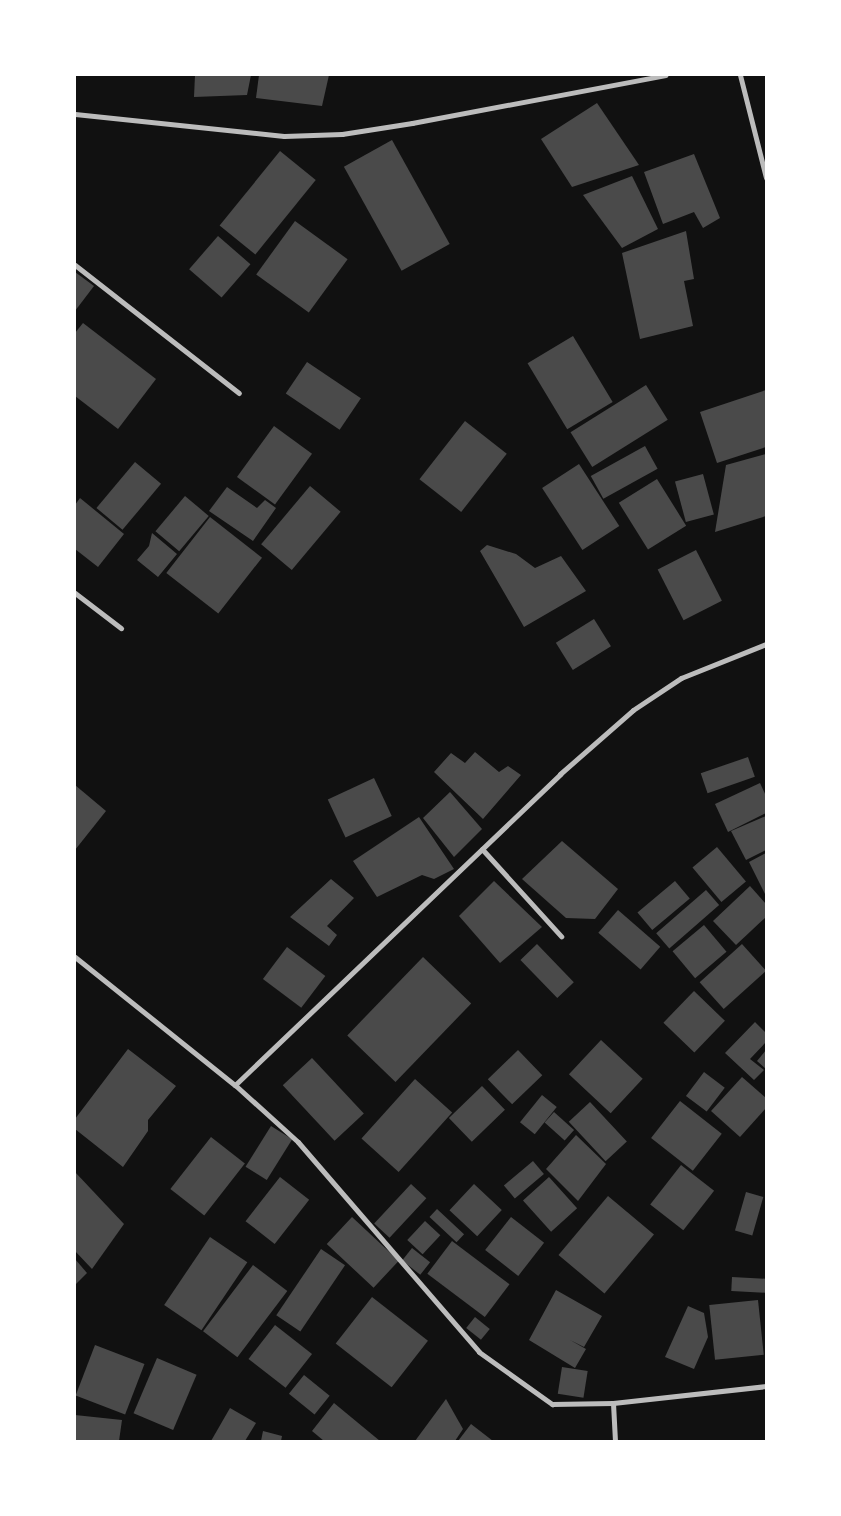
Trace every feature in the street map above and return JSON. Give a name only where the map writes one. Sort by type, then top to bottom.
[{"type":"street","points":[[75,114],[284,136],[342,134],[412,123],[666,75]]},
{"type":"street","points":[[740,75],[766,178]]},
{"type":"street","points":[[75,265],[239,393]]},
{"type":"street","points":[[75,593],[121,628]]},
{"type":"street","points":[[235,1085],[560,774],[633,710],[681,678],[766,644]]},
{"type":"street","points":[[482,849],[561,936]]},
{"type":"street","points":[[75,957],[235,1085],[298,1142],[479,1352],[552,1404],[613,1403],[766,1386]]},
{"type":"street","points":[[613,1403],[615,1441]]},
{"type":"building","points":[[195,75],[251,75],[247,95],[194,97]]},
{"type":"building","points":[[259,75],[329,75],[322,106],[256,98]]},
{"type":"building","points":[[597,103],[639,165],[572,187],[541,139]]},
{"type":"building","points":[[392,140],[450,244],[402,271],[344,167]]},
{"type":"building","points":[[280,151],[316,180],[255,255],[220,226]]},
{"type":"building","points":[[694,154],[720,218],[703,228],[694,212],[663,224],[644,172]]},
{"type":"building","points":[[632,176],[658,229],[622,248],[583,195]]},
{"type":"building","points":[[295,221],[348,259],[309,313],[256,274]]},
{"type":"building","points":[[686,231],[694,279],[684,281],[693,326],[640,339],[622,253]]},
{"type":"building","points":[[218,236],[250,264],[222,297],[189,269]]},
{"type":"building","points":[[75,272],[94,286],[75,311]]},
{"type":"building","points":[[83,323],[156,379],[118,429],[75,396],[75,333]]},
{"type":"building","points":[[573,336],[613,402],[567,429],[528,363]]},
{"type":"building","points":[[307,362],[361,398],[340,430],[286,394]]},
{"type":"building","points":[[646,385],[668,420],[592,467],[571,432]]},
{"type":"building","points":[[766,390],[766,447],[717,463],[700,412]]},
{"type":"building","points":[[465,421],[507,454],[461,512],[419,479]]},
{"type":"building","points":[[274,426],[312,454],[275,505],[237,477]]},
{"type":"building","points":[[645,446],[658,469],[603,499],[591,476]]},
{"type":"building","points":[[766,454],[766,516],[715,532],[726,465]]},
{"type":"building","points":[[135,462],[161,484],[122,530],[96,508]]},
{"type":"building","points":[[579,464],[619,526],[582,550],[542,488]]},
{"type":"building","points":[[703,474],[714,515],[686,522],[675,482]]},
{"type":"building","points":[[657,479],[686,526],[648,549],[619,503]]},
{"type":"building","points":[[310,486],[341,512],[292,570],[261,544]]},
{"type":"building","points":[[227,487],[257,508],[265,500],[276,508],[253,541],[209,511]]},
{"type":"building","points":[[185,496],[209,516],[179,551],[155,531]]},
{"type":"building","points":[[80,498],[124,534],[98,567],[75,549],[75,505]]},
{"type":"building","points":[[210,517],[262,558],[218,614],[166,573]]},
{"type":"building","points":[[152,533],[177,554],[158,577],[137,560],[149,546]]},
{"type":"building","points":[[487,545],[516,554],[535,568],[561,556],[586,591],[524,627],[480,551]]},
{"type":"building","points":[[696,550],[722,601],[684,620],[658,570]]},
{"type":"building","points":[[594,619],[611,646],[573,670],[556,643]]},
{"type":"building","points":[[475,752],[499,772],[508,766],[521,775],[483,819],[434,772],[451,753],[465,763]]},
{"type":"building","points":[[748,757],[755,777],[708,793],[701,773]]},
{"type":"building","points":[[374,778],[392,816],[346,838],[328,800]]},
{"type":"building","points":[[760,783],[766,796],[766,813],[728,832],[715,804]]},
{"type":"building","points":[[75,785],[106,811],[75,850]]},
{"type":"building","points":[[450,792],[482,829],[454,857],[423,818]]},
{"type":"building","points":[[766,816],[766,850],[746,860],[731,831]]},
{"type":"building","points":[[419,817],[454,869],[434,879],[422,875],[377,897],[353,861]]},
{"type":"building","points":[[562,841],[618,889],[595,919],[566,918],[522,879]]},
{"type":"building","points":[[717,847],[746,881],[721,902],[692,868]]},
{"type":"building","points":[[766,853],[766,896],[749,862]]},
{"type":"building","points":[[331,879],[354,898],[327,926],[337,935],[329,946],[290,917]]},
{"type":"building","points":[[494,881],[542,927],[500,963],[459,916]]},
{"type":"building","points":[[675,881],[690,899],[652,930],[637,912]]},
{"type":"building","points":[[750,886],[766,904],[766,917],[736,945],[713,921]]},
{"type":"building","points":[[706,890],[719,905],[669,948],[656,933]]},
{"type":"building","points":[[618,910],[660,947],[641,969],[598,933]]},
{"type":"building","points":[[704,925],[726,952],[695,978],[673,951]]},
{"type":"building","points":[[537,944],[574,982],[557,998],[520,960]]},
{"type":"building","points":[[742,944],[766,971],[724,1009],[700,982]]},
{"type":"building","points":[[287,947],[325,976],[301,1008],[263,979]]},
{"type":"building","points":[[423,957],[471,1004],[395,1082],[347,1035]]},
{"type":"building","points":[[694,991],[725,1021],[694,1053],[663,1023]]},
{"type":"building","points":[[755,1022],[766,1033],[766,1042],[750,1059],[764,1070],[754,1080],[725,1053]]},
{"type":"building","points":[[601,1040],[643,1079],[611,1113],[569,1074]]},
{"type":"building","points":[[128,1049],[176,1086],[148,1120],[148,1131],[123,1167],[75,1129],[75,1119]]},
{"type":"building","points":[[518,1050],[542,1075],[512,1104],[488,1079]]},
{"type":"building","points":[[766,1050],[766,1069],[757,1061]]},
{"type":"building","points":[[312,1058],[364,1114],[335,1141],[283,1085]]},
{"type":"building","points":[[704,1072],[725,1088],[707,1112],[686,1096]]},
{"type":"building","points":[[742,1077],[766,1098],[766,1108],[740,1137],[711,1111]]},
{"type":"building","points":[[415,1079],[452,1112],[399,1172],[361,1138]]},
{"type":"building","points":[[482,1086],[505,1110],[472,1142],[449,1118]]},
{"type":"building","points":[[542,1095],[557,1107],[535,1134],[520,1122]]},
{"type":"building","points":[[680,1101],[722,1134],[693,1171],[651,1138]]},
{"type":"building","points":[[590,1102],[627,1141],[606,1161],[569,1122]]},
{"type":"building","points":[[554,1112],[574,1130],[565,1140],[545,1122]]},
{"type":"building","points":[[271,1126],[292,1139],[267,1180],[246,1167]]},
{"type":"building","points":[[576,1135],[606,1164],[578,1201],[546,1169]]},
{"type":"building","points":[[211,1137],[245,1163],[204,1215],[170,1189]]},
{"type":"building","points":[[533,1161],[544,1174],[515,1198],[504,1185]]},
{"type":"building","points":[[681,1165],[714,1191],[683,1230],[650,1204]]},
{"type":"building","points":[[75,1172],[124,1224],[92,1269],[75,1251]]},
{"type":"building","points":[[280,1177],[309,1200],[275,1244],[246,1221]]},
{"type":"building","points":[[549,1177],[577,1208],[551,1232],[523,1200]]},
{"type":"building","points":[[411,1184],[426,1198],[390,1238],[374,1223]]},
{"type":"building","points":[[474,1184],[502,1210],[477,1236],[449,1210]]},
{"type":"building","points":[[746,1192],[763,1197],[752,1235],[735,1230]]},
{"type":"building","points":[[608,1196],[654,1235],[604,1294],[559,1255]]},
{"type":"building","points":[[437,1209],[464,1234],[457,1242],[429,1217]]},
{"type":"building","points":[[352,1217],[399,1261],[374,1288],[327,1244]]},
{"type":"building","points":[[511,1217],[544,1243],[518,1276],[485,1250]]},
{"type":"building","points":[[425,1221],[440,1235],[423,1254],[407,1240]]},
{"type":"building","points":[[210,1237],[247,1262],[201,1330],[164,1305]]},
{"type":"building","points":[[452,1241],[510,1284],[485,1317],[427,1274]]},
{"type":"building","points":[[412,1248],[430,1262],[420,1275],[402,1261]]},
{"type":"building","points":[[321,1249],[345,1265],[300,1332],[276,1315]]},
{"type":"building","points":[[75,1259],[87,1273],[75,1285]]},
{"type":"building","points":[[253,1265],[287,1291],[237,1357],[203,1331]]},
{"type":"building","points":[[732,1277],[766,1279],[765,1293],[731,1291]]},
{"type":"building","points":[[556,1290],[602,1316],[584,1347],[570,1340],[586,1349],[575,1368],[529,1340]]},
{"type":"building","points":[[372,1297],[428,1341],[392,1387],[336,1343]]},
{"type":"building","points":[[758,1300],[764,1355],[715,1360],[709,1305]]},
{"type":"building","points":[[688,1306],[704,1313],[708,1337],[694,1369],[665,1357]]},
{"type":"building","points":[[475,1317],[490,1329],[481,1340],[466,1328]]},
{"type":"building","points":[[275,1325],[312,1354],[286,1388],[249,1359]]},
{"type":"building","points":[[95,1345],[144,1364],[125,1414],[76,1395]]},
{"type":"building","points":[[157,1358],[197,1375],[173,1430],[134,1413]]},
{"type":"building","points":[[562,1367],[588,1371],[583,1398],[558,1394]]},
{"type":"building","points":[[304,1375],[330,1396],[315,1414],[289,1394]]},
{"type":"building","points":[[446,1399],[463,1429],[455,1441],[415,1441]]},
{"type":"building","points":[[334,1403],[380,1441],[324,1441],[312,1431]]},
{"type":"building","points":[[230,1408],[256,1423],[245,1441],[211,1441]]},
{"type":"building","points":[[75,1415],[122,1420],[119,1441],[75,1441]]},
{"type":"building","points":[[471,1424],[493,1441],[458,1441]]},
{"type":"building","points":[[263,1431],[282,1436],[281,1441],[261,1441]]}]
